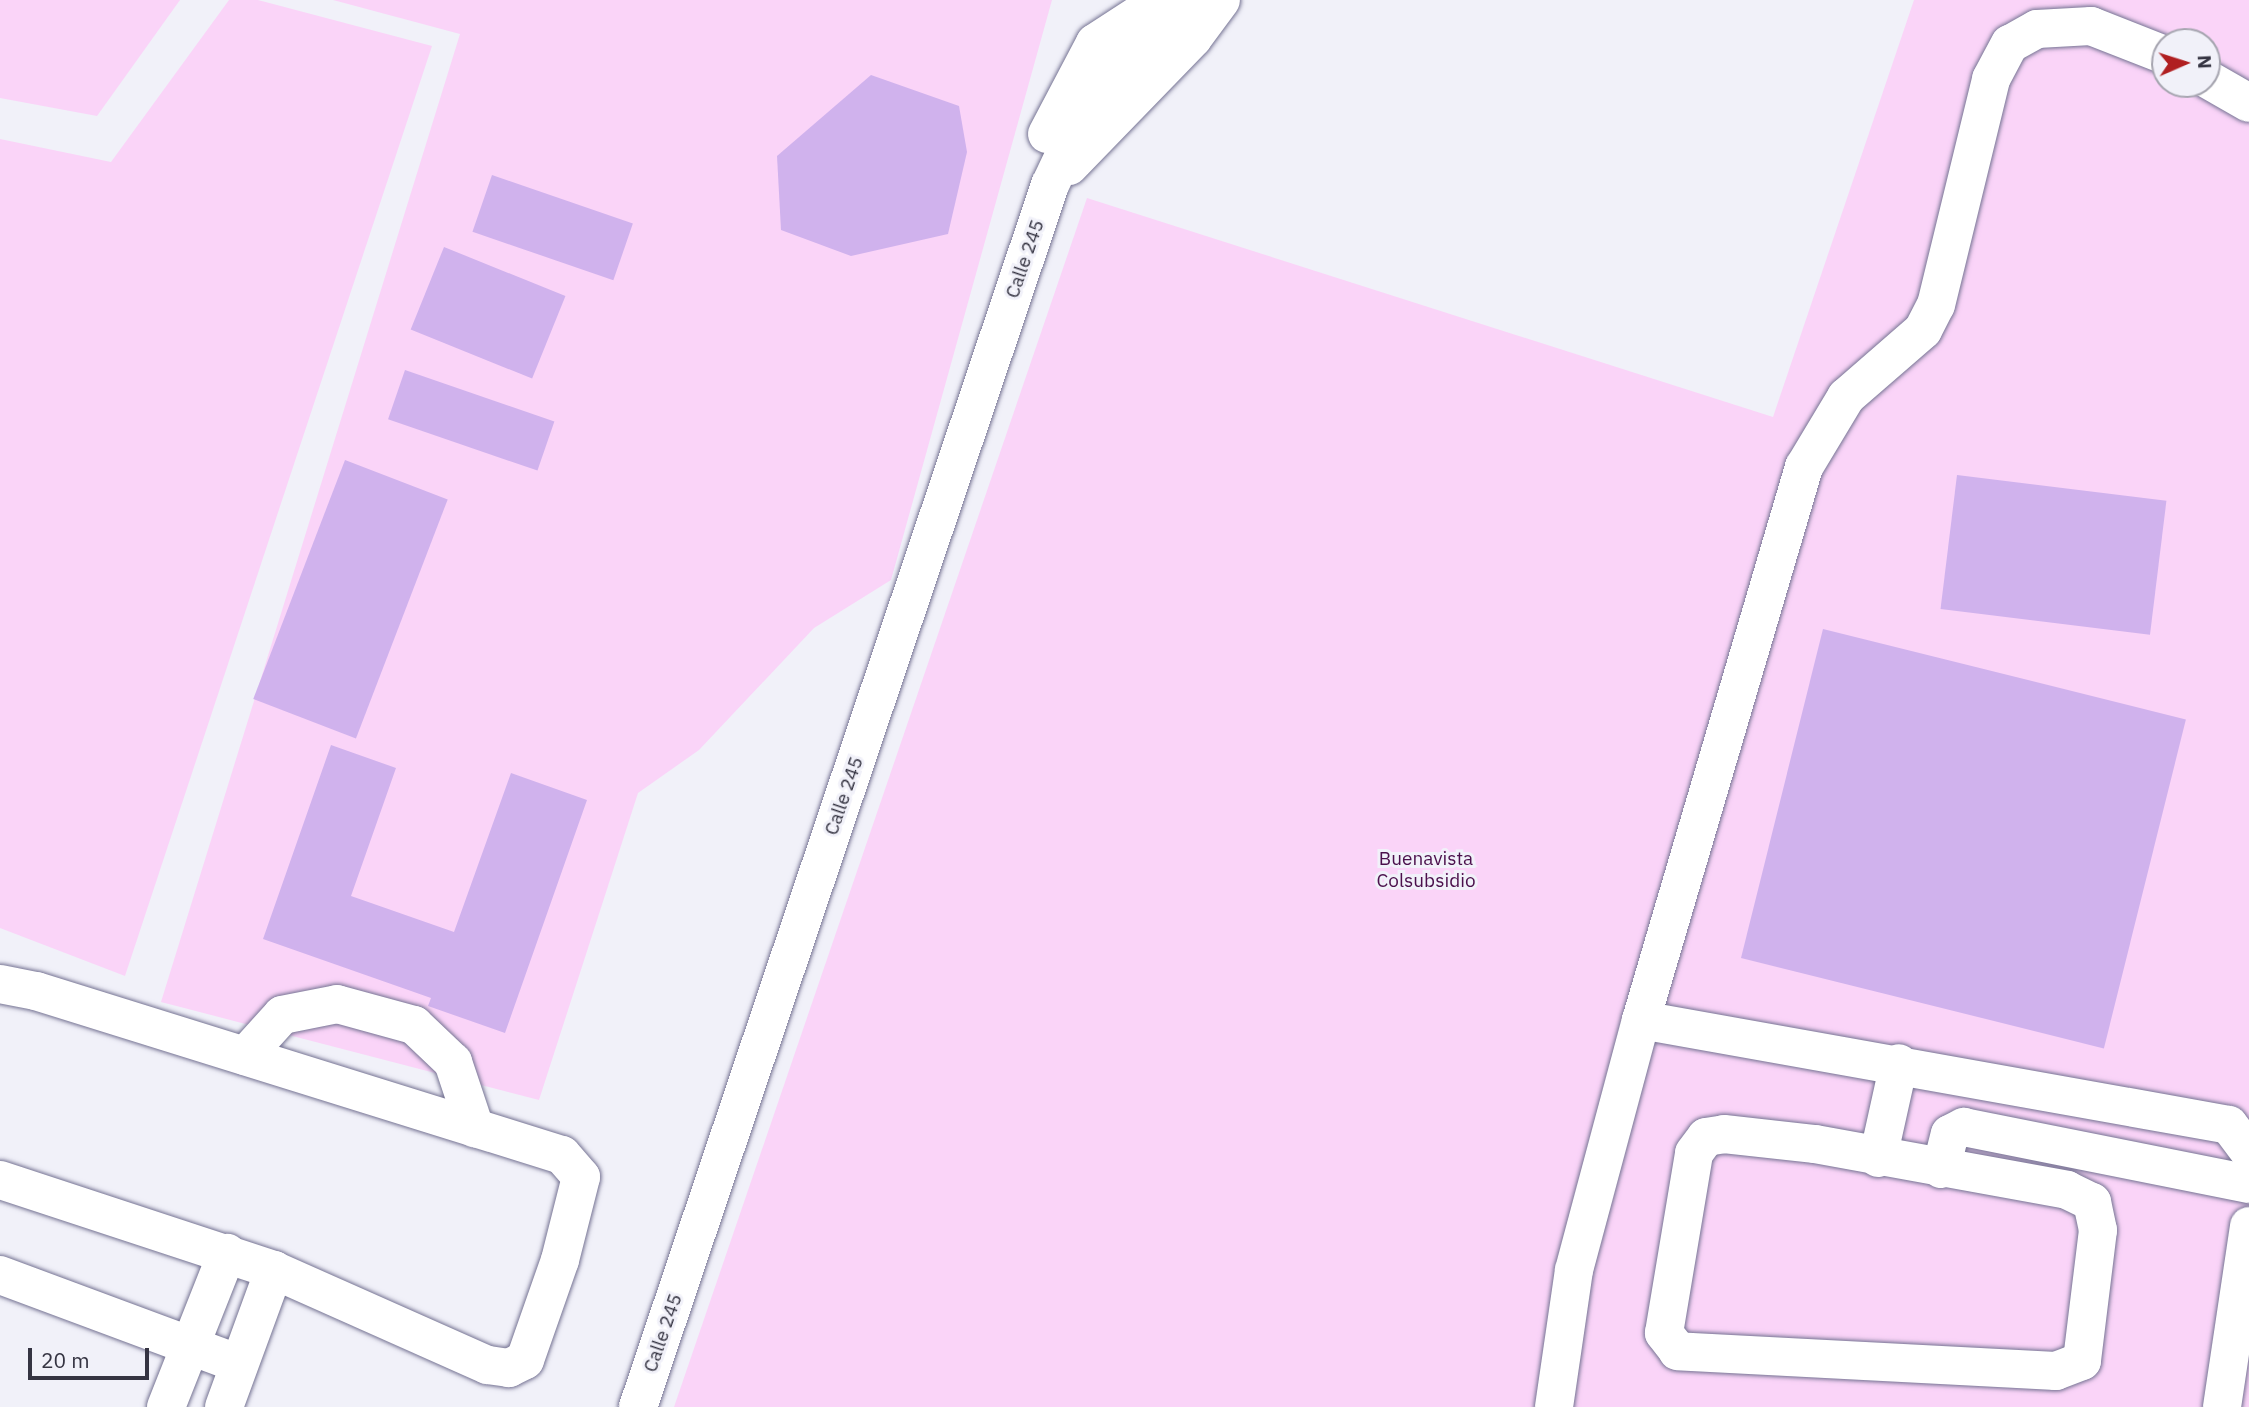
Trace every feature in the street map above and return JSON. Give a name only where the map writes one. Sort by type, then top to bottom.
[{"type":"lane","name":"Calle 245","points":[[1050,185],[1046,138],[1095,43],[1161,0]]},
{"type":"lane","name":"Calle 245","points":[[638,1407],[1050,185],[1085,111],[1122,60],[1191,0]]},
{"type":"lane","name":"Calle 245","points":[[1050,185],[1193,38],[1221,0]]},
{"type":"lane","points":[[1553,1407],[1574,1270],[1641,1020],[1804,467],[1846,397],[1923,330],[1936,305],[1991,79],[2002,59],[2021,35],[2061,25],[2091,26],[2151,50]]},
{"type":"lane","points":[[2221,87],[2249,103]]},
{"type":"lane","points":[[0,984],[36,991],[562,1155],[581,1177],[561,1260],[525,1360],[509,1368],[487,1365],[274,1270],[0,1180]]},
{"type":"lane","points":[[246,1056],[282,1016],[337,1004],[415,1025],[453,1062],[475,1128]]},
{"type":"lane","points":[[1641,1020],[1899,1063],[2229,1125],[2249,1152]]},
{"type":"lane","points":[[1878,1158],[1899,1063]]},
{"type":"lane","points":[[1941,1169],[1950,1134],[1964,1127],[2249,1184]]},
{"type":"lane","points":[[1724,1134],[1802,1143],[1941,1169],[2067,1189],[2092,1202],[2098,1230],[2082,1361],[2056,1371],[1678,1351],[1664,1333],[1694,1153],[1706,1137],[1724,1134]]},
{"type":"lane","points":[[2222,1407],[2249,1226]]},
{"type":"lane","points":[[166,1407],[227,1253]]},
{"type":"lane","points":[[223,1407],[274,1270]]},
{"type":"lane","points":[[0,1275],[239,1364]]},
{"type":"green space","points":[[0,0],[180,0],[97,116],[0,98]]},
{"type":"green space","points":[[229,0],[258,0],[432,46],[125,976],[0,928],[0,139],[111,162]]},
{"type":"green space","points":[[333,0],[1052,0],[891,580],[814,628],[699,750],[638,793],[539,1100],[161,1002],[460,34]]},
{"type":"green space","name":"Buenavista Colsubsidio","points":[[1914,0],[2249,0],[2249,1407],[674,1407],[1087,198],[1773,417]]},
{"type":"building","points":[[871,75],[959,106],[967,152],[948,234],[851,256],[781,230],[777,156]]},
{"type":"building","points":[[492,175],[633,224],[613,280],[472,232]]},
{"type":"building","points":[[444,247],[565,296],[532,379],[411,330]]},
{"type":"building","points":[[405,370],[554,421],[537,471],[388,419]]},
{"type":"building","points":[[345,460],[448,499],[356,738],[253,699]]},
{"type":"building","points":[[1957,475],[2166,501],[2150,635],[1941,609]]},
{"type":"building","points":[[1823,629],[2186,719],[2104,1048],[1741,958]]},
{"type":"building","points":[[331,745],[396,768],[351,896],[454,932],[511,773],[587,800],[505,1033],[428,1006],[431,998],[263,939]]}]
